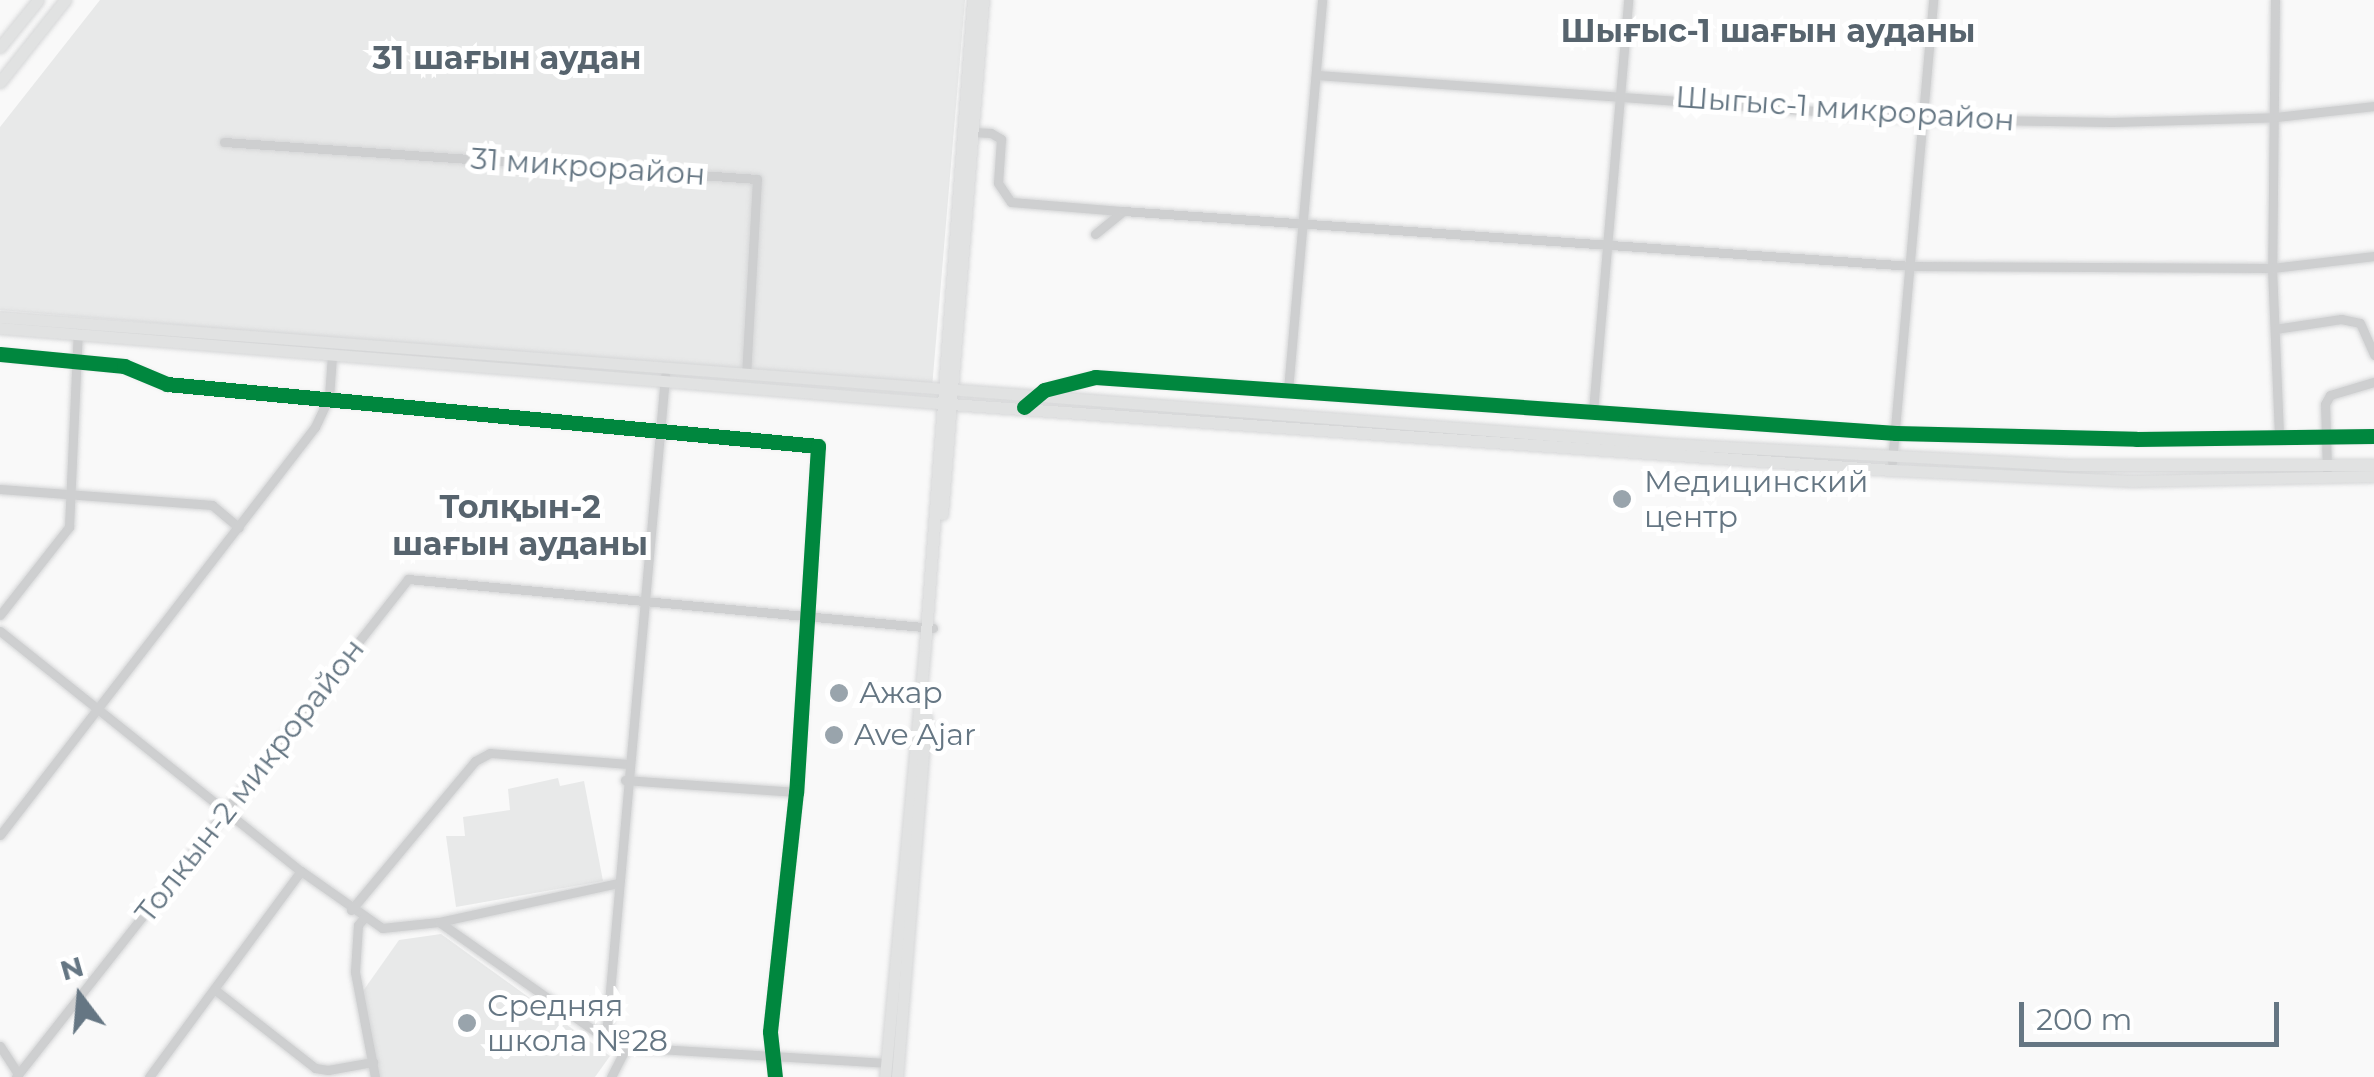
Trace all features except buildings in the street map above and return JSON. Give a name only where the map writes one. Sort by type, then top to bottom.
[{"type":"main road","points":[[0,47],[38,0]]},
{"type":"main road","points":[[0,82],[66,0]]},
{"type":"main road","points":[[885,1077],[892,1063],[929,627],[974,0]]},
{"type":"main road","points":[[947,396],[983,0]]},
{"type":"main road","points":[[0,317],[78,330],[332,355],[466,360]]},
{"type":"main road","points":[[0,328],[78,330],[746,380],[1024,406],[2100,480],[2327,472],[2374,465]]},
{"type":"main road","points":[[947,396],[1035,396],[1668,449]]},
{"type":"main road","points":[[2327,472],[2374,476]]},
{"type":"main road","points":[[892,1063],[897,1077]]},
{"type":"street","points":[[1288,390],[1322,0]]},
{"type":"street","points":[[1593,411],[1628,0]]},
{"type":"street","points":[[1892,464],[1926,119],[1933,0]]},
{"type":"street","points":[[2274,0],[2272,268],[2279,438]]},
{"type":"street","name":"Шыгыс-1 микрорайон","points":[[1316,75],[1926,119],[2112,122],[2276,117],[2374,106]]},
{"type":"street","points":[[972,132],[991,133],[1001,139],[998,183],[1011,202],[1912,266],[2272,268],[2374,256]]},
{"type":"street","name":"31 микрорайон","points":[[224,142],[757,179],[746,380]]},
{"type":"street","points":[[1095,234],[1124,211]]},
{"type":"street","points":[[2275,329],[2341,319],[2360,323],[2374,355]]},
{"type":"street","points":[[0,615],[68,528],[78,330]]},
{"type":"street","points":[[0,354],[136,369],[151,380],[167,384],[818,446],[796,792],[770,1032],[774,1077]]},
{"type":"street","points":[[0,835],[315,427],[329,397],[332,355]]},
{"type":"street","points":[[602,1036],[665,374]]},
{"type":"street","points":[[1024,406],[1035,396],[1095,377],[1896,433],[2374,436]]},
{"type":"street","points":[[2327,472],[2325,404],[2330,395],[2374,382]]},
{"type":"street","points":[[0,489],[212,505],[238,528]]},
{"type":"street","name":"Толкын-2 микрорайон","points":[[17,1076],[408,579],[643,601]]},
{"type":"street","points":[[643,601],[929,627]]},
{"type":"street","points":[[0,630],[351,910],[382,928],[439,922],[618,883]]},
{"type":"street","points":[[351,910],[475,761],[490,753],[627,764]]},
{"type":"street","points":[[626,780],[796,792]]},
{"type":"street","points":[[149,1077],[301,870]]},
{"type":"street","points":[[363,918],[358,925],[355,972],[375,1077]]},
{"type":"street","points":[[439,922],[602,1036],[626,1047],[892,1063]]},
{"type":"street","points":[[214,989],[315,1068],[328,1070],[372,1062]]},
{"type":"street","points":[[0,1046],[17,1076]]},
{"type":"street","points":[[611,1077],[626,1047]]},
{"type":"shaded area","name":"31 шағын аудан","points":[[100,0],[965,0],[932,388],[0,310],[0,127]]},
{"type":"shaded area","points":[[558,778],[560,786],[584,781],[603,881],[456,907],[446,836],[465,836],[463,817],[510,810],[508,789]]},
{"type":"shaded area","name":"Средняя школа №28","points":[[441,934],[610,1056],[595,1077],[379,1077],[363,991],[399,940]]},
{"type":"cycle path","points":[[0,354],[124,366],[167,384],[818,446],[796,792],[770,1032],[775,1077]]},
{"type":"cycle path","points":[[1024,407],[1044,390],[1095,377],[1896,433],[2136,439],[2374,436]]},
{"type":"place","name":"Медицинский центр","points":[[1622,499]]},
{"type":"place","name":"Ажар","points":[[839,693]]},
{"type":"place","name":"Ave Ajar","points":[[834,735]]},
{"type":"place","name":"Средняя школа №28","points":[[467,1023]]},
{"type":"district","name":"Шығыс-1 шағын ауданы","points":[[1768,31]]},
{"type":"district","name":"31 шағын аудан","points":[[507,58]]},
{"type":"district","name":"Толқын-2 шағын ауданы","points":[[520,526]]}]
